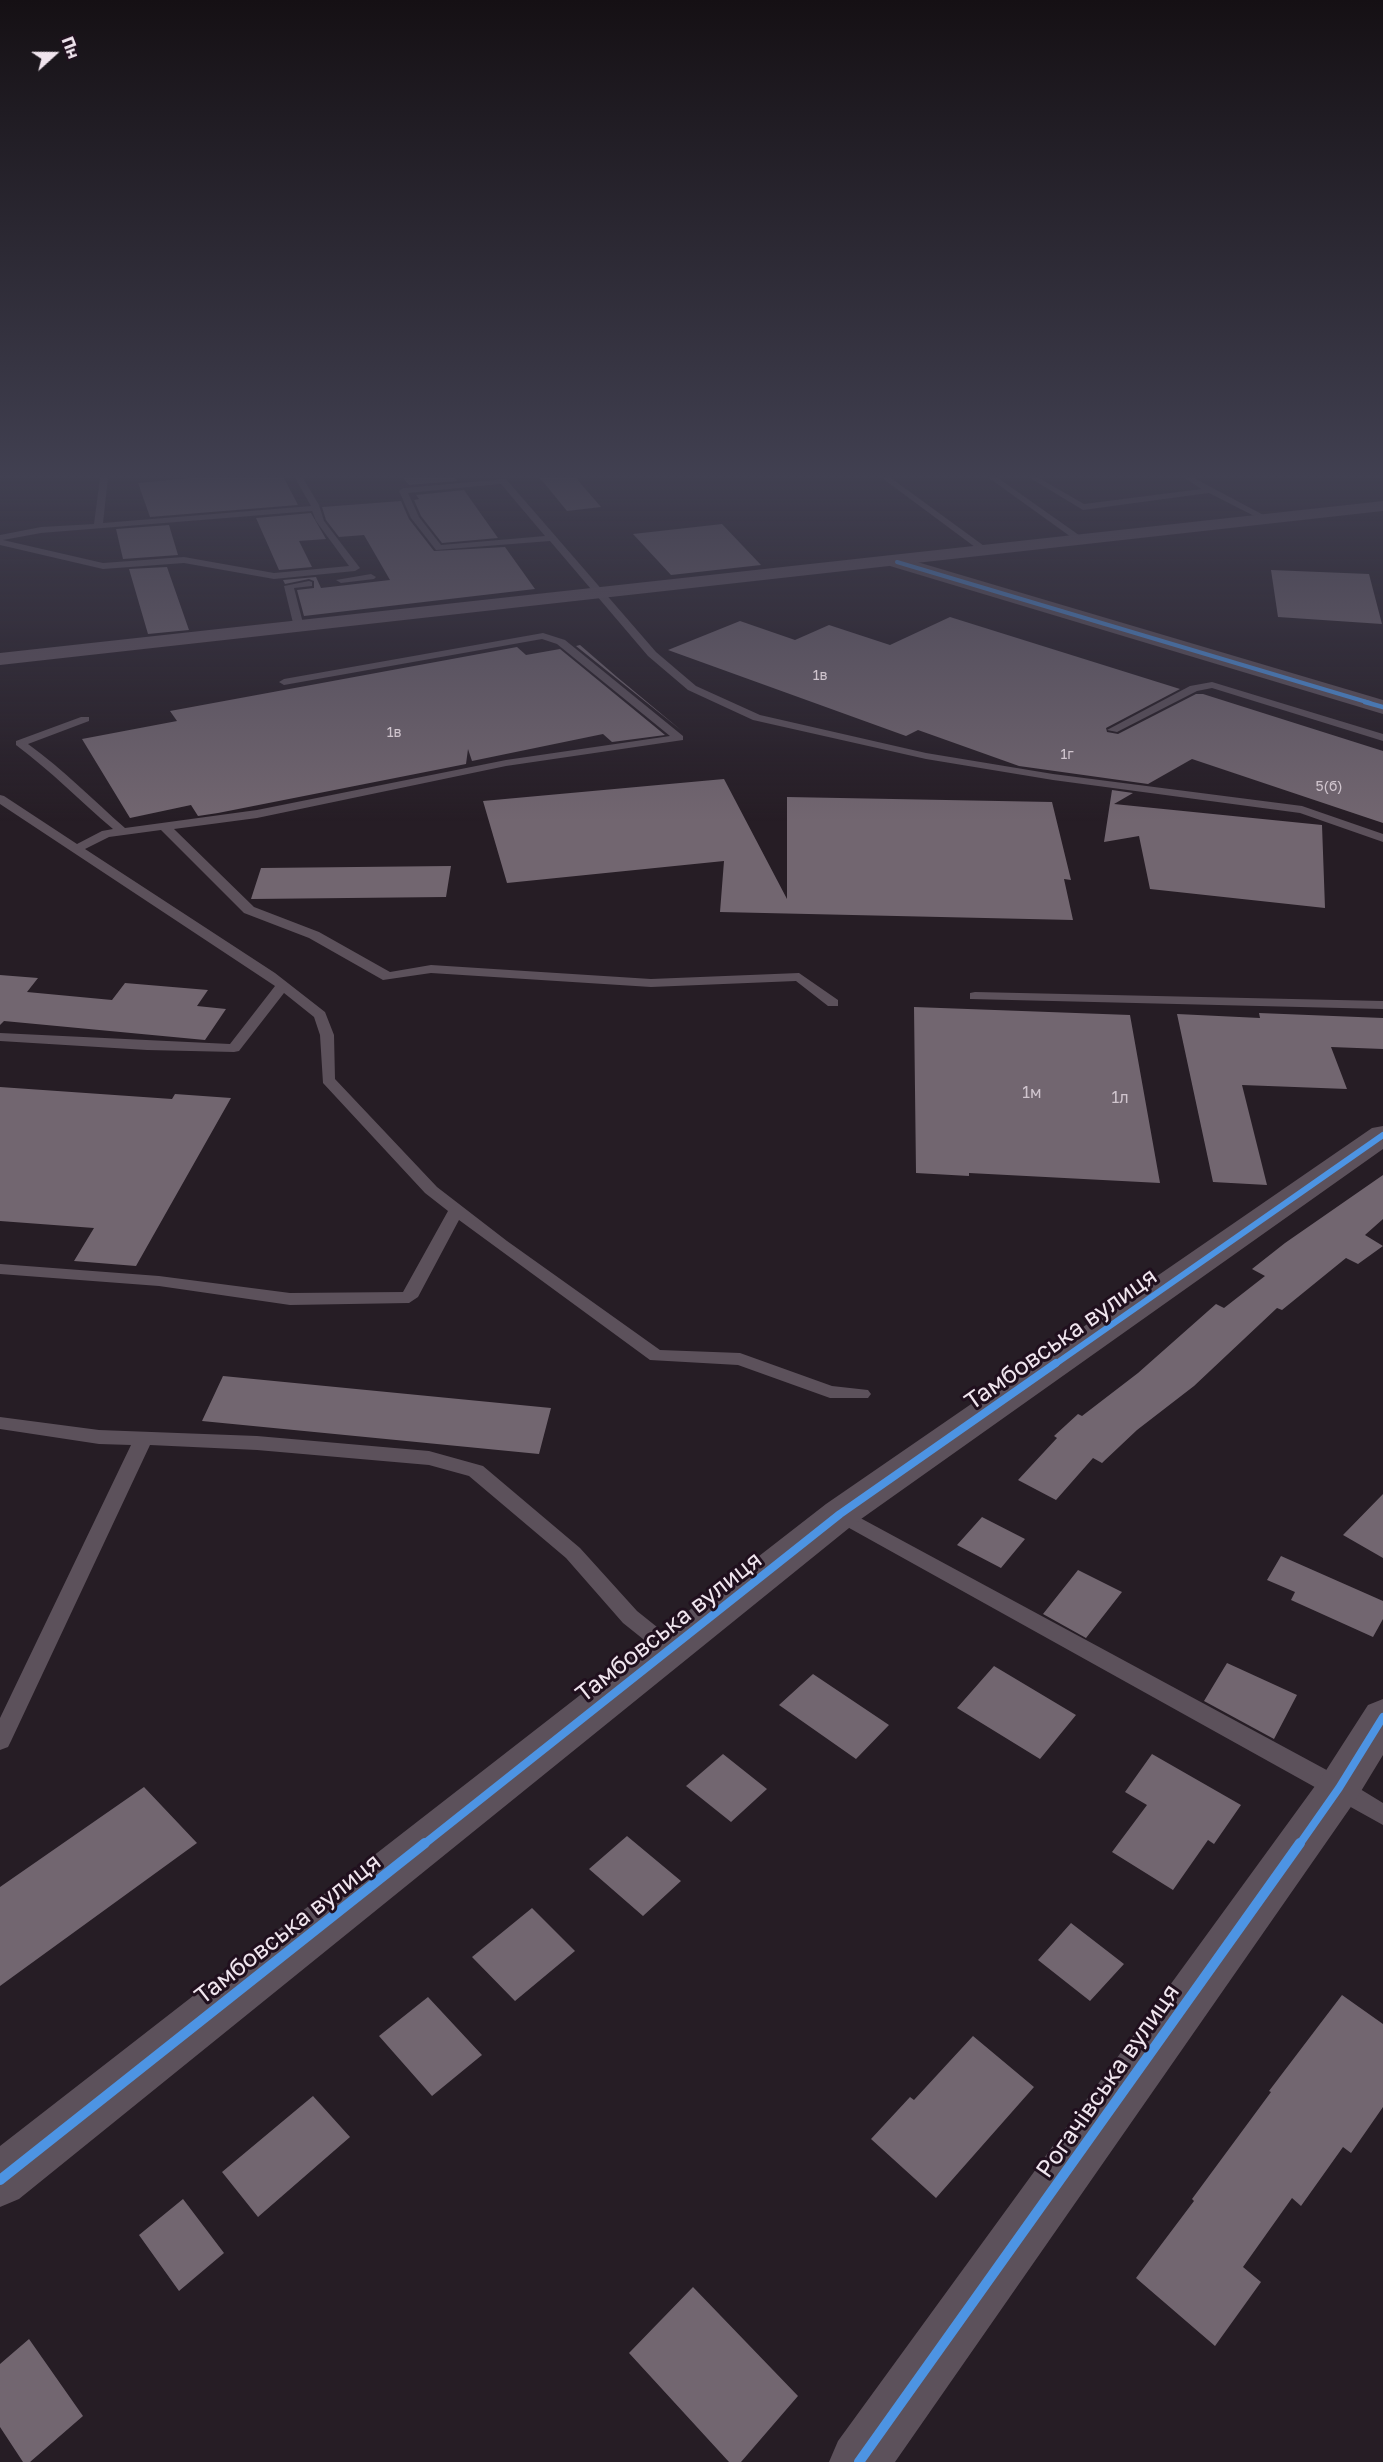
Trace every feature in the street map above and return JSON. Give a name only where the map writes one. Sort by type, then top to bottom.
[{"type":"main road","points":[[0,659],[609,593]]},
{"type":"street","points":[[1001,593],[1383,707]]},
{"type":"street","name":"Тамбовська вулиця","points":[[0,2180],[840,1514],[1383,1135]]},
{"type":"street","name":"Рогачівська вулиця","points":[[859,2462],[1339,1788],[1383,1717]]},
{"type":"lane","points":[[291,593],[299,627]]},
{"type":"lane","points":[[599,594],[652,654],[692,688],[757,718],[926,756],[1053,777],[1302,810],[1383,838]]},
{"type":"lane","points":[[76,849],[106,834],[257,814],[506,763],[680,738],[561,642],[543,636],[284,682]]},
{"type":"lane","points":[[1113,730],[1194,688],[1212,685],[1383,738]]},
{"type":"lane","points":[[85,719],[20,743],[57,770],[81,796],[123,832]]},
{"type":"lane","points":[[0,799],[283,985],[320,1015],[327,1035],[328,1080],[431,1190],[510,1252],[656,1356],[740,1359],[830,1392],[862,1394]]},
{"type":"lane","points":[[165,827],[249,910],[314,935],[388,977],[431,969],[651,983],[799,976],[833,1004]]},
{"type":"lane","points":[[0,1037],[147,1046],[234,1048],[283,985]]},
{"type":"lane","points":[[975,996],[1383,1005]]},
{"type":"lane","points":[[0,1269],[159,1281],[290,1299],[409,1297],[457,1210]]},
{"type":"lane","points":[[0,1423],[99,1437],[257,1443],[429,1458],[476,1471],[573,1553],[630,1617],[670,1649]]},
{"type":"lane","points":[[0,1740],[144,1438]]},
{"type":"lane","points":[[840,1514],[1339,1788],[1383,1815]]},
{"type":"building","points":[[136,593],[176,593],[189,630],[148,634]]},
{"type":"building","points":[[298,593],[502,593],[304,616]]},
{"type":"building","points":[[1274,593],[1374,593],[1382,624],[1278,617]]},
{"type":"building","points":[[950,617],[1180,689],[1106,728],[1107,732],[1118,734],[1196,694],[1203,694],[1383,751],[1383,823],[1192,759],[1148,784],[1019,766],[918,730],[906,736],[668,650],[740,621],[795,640],[829,625],[890,645]]},
{"type":"building","points":[[580,645],[617,677],[682,731],[576,646]]},
{"type":"building","points":[[517,647],[526,655],[560,649],[665,735],[612,742],[603,734],[472,761],[468,749],[466,764],[218,813],[198,816],[191,805],[130,818],[82,739],[177,721],[170,711]]},
{"type":"building","points":[[724,779],[787,899],[787,797],[1052,802],[1071,880],[1064,879],[1073,920],[720,912],[724,861],[507,883],[483,801]]},
{"type":"building","points":[[1112,790],[1133,793],[1114,804],[1322,825],[1325,908],[1150,889],[1139,836],[1104,842]]},
{"type":"building","points":[[451,866],[446,897],[251,899],[261,868]]},
{"type":"building","points":[[0,975],[38,978],[27,992],[112,1000],[125,983],[208,990],[197,1006],[226,1009],[205,1040],[4,1021],[0,1025]]},
{"type":"building","points":[[914,1007],[1130,1015],[1160,1183],[969,1173],[969,1176],[916,1173]]},
{"type":"building","points":[[1259,1013],[1383,1018],[1383,1049],[1331,1047],[1347,1089],[1242,1085],[1267,1185],[1213,1182],[1177,1014],[1260,1018]]},
{"type":"building","points":[[0,1087],[172,1099],[175,1094],[231,1098],[136,1266],[74,1261],[94,1228],[0,1221]]},
{"type":"building","points":[[1383,1175],[1383,1219],[1365,1235],[1383,1246],[1358,1264],[1346,1258],[1282,1310],[1277,1308],[1194,1386],[1137,1430],[1102,1463],[1093,1458],[1056,1500],[1018,1480],[1057,1438],[1054,1436],[1078,1414],[1082,1416],[1138,1373],[1216,1304],[1224,1308],[1265,1276],[1252,1269],[1285,1243]]},
{"type":"building","points":[[223,1376],[551,1408],[539,1454],[202,1421]]},
{"type":"building","points":[[1383,1494],[1383,1558],[1343,1535]]},
{"type":"building","points":[[982,1517],[1025,1539],[1001,1568],[957,1545]]},
{"type":"building","points":[[1281,1556],[1383,1601],[1383,1619],[1373,1637],[1291,1600],[1295,1592],[1267,1580]]},
{"type":"building","points":[[1078,1570],[1122,1592],[1086,1638],[1043,1614]]},
{"type":"building","points":[[1227,1663],[1297,1695],[1274,1739],[1204,1701]]},
{"type":"building","points":[[994,1666],[1076,1715],[1040,1759],[957,1708]]},
{"type":"building","points":[[813,1674],[889,1725],[856,1759],[779,1705]]},
{"type":"building","points":[[723,1754],[767,1789],[731,1822],[686,1786]]},
{"type":"building","points":[[1152,1754],[1241,1805],[1214,1844],[1208,1840],[1173,1890],[1112,1852],[1147,1805],[1125,1792]]},
{"type":"building","points":[[144,1787],[197,1843],[0,1986],[0,1887]]},
{"type":"building","points":[[627,1836],[681,1881],[643,1916],[589,1869]]},
{"type":"building","points":[[532,1908],[575,1951],[515,2001],[472,1957]]},
{"type":"building","points":[[1071,1923],[1124,1964],[1090,2001],[1038,1960]]},
{"type":"building","points":[[1342,1995],[1383,2024],[1383,2107],[1351,2153],[1343,2147],[1301,2206],[1292,2198],[1243,2267],[1261,2282],[1215,2346],[1136,2278],[1194,2201],[1192,2199],[1271,2092],[1269,2091]]},
{"type":"building","points":[[428,1997],[482,2055],[432,2096],[379,2036]]},
{"type":"building","points":[[973,2036],[1034,2087],[936,2198],[871,2139],[910,2097],[914,2100]]},
{"type":"building","points":[[313,2096],[350,2137],[258,2217],[222,2172]]},
{"type":"building","points":[[183,2199],[224,2253],[179,2291],[139,2235]]},
{"type":"building","points":[[693,2287],[798,2396],[741,2462],[729,2462],[629,2353]]},
{"type":"building","points":[[29,2339],[83,2416],[30,2462],[23,2462],[0,2427],[0,2364]]},
{"type":"cycle path","points":[[1001,593],[1383,707]]},
{"type":"cycle path","points":[[0,2180],[840,1514],[1383,1135]]},
{"type":"cycle path","points":[[859,2462],[1339,1788],[1383,1717]]}]
